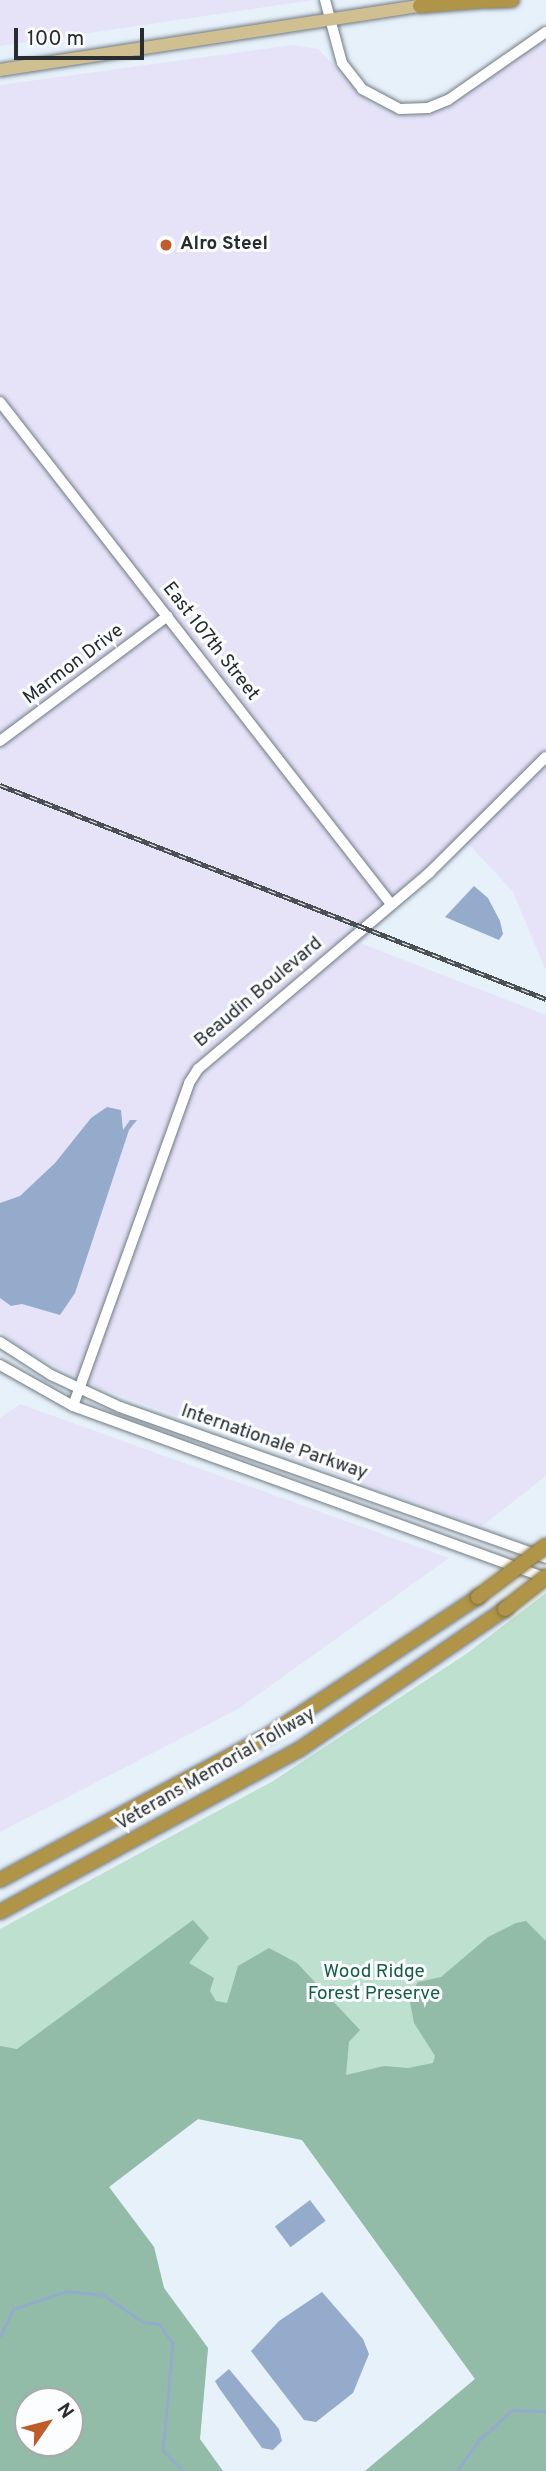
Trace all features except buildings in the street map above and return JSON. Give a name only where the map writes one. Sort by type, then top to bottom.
[{"type":"highway","points":[[420,6],[493,0]]},
{"type":"highway","points":[[457,1],[512,0]]},
{"type":"highway","name":"Veterans Memorial Tollway","points":[[0,1880],[269,1735],[478,1597],[546,1546]]},
{"type":"highway","name":"Veterans Memorial Tollway","points":[[0,1912],[300,1749],[546,1578]]},
{"type":"main road","points":[[0,70],[420,6]]},
{"type":"street","points":[[324,0],[335,51],[352,78],[372,96],[400,109],[428,108],[448,100],[546,32]]},
{"type":"street","name":"East 107th Street","points":[[0,402],[391,904]]},
{"type":"street","name":"Marmon Drive","points":[[0,741],[168,616]]},
{"type":"street","name":"Beaudin Boulevard","points":[[73,1406],[82,1390],[189,1083],[208,1057],[391,904],[546,757]]},
{"type":"street","name":"Internationale Parkway","points":[[0,1342],[82,1390],[546,1558]]},
{"type":"street","name":"Internationale Parkway","points":[[0,1365],[73,1406],[546,1578]]},
{"type":"shaded area","points":[[0,0],[314,0],[0,46]]},
{"type":"shaded area","points":[[546,39],[546,971],[513,892],[468,843],[360,943],[546,1015],[546,1476],[482,1526],[100,1388],[25,1351],[0,1331],[0,85],[292,45],[318,49],[372,105],[410,116],[447,107]]},
{"type":"shaded area","points":[[20,1404],[449,1558],[238,1709],[0,1832],[0,1418]]},
{"type":"green space","name":"Wood Ridge Forest Preserve","points":[[546,1593],[546,2471],[365,2471],[475,2379],[302,2140],[198,2119],[109,2187],[154,2247],[164,2288],[208,2348],[199,2448],[0,2471],[0,1929],[273,1781],[466,1654]]},
{"type":"green space","name":"Wood Ridge Forest Preserve","points":[[193,1920],[209,1938],[189,1963],[214,1978],[210,1991],[216,2001],[227,2003],[238,1966],[269,1948],[297,1963],[360,2030],[349,2042],[346,2075],[384,2066],[408,2068],[433,2063],[435,2056],[414,2023],[409,1997],[418,1982],[441,1977],[488,1937],[526,1921],[546,1941],[546,2471],[365,2471],[475,2379],[302,2140],[198,2119],[109,2187],[154,2247],[164,2288],[208,2348],[200,2439],[223,2471],[0,2471],[0,2046],[17,2049]]},
{"type":"water","points":[[474,886],[488,898],[500,921],[503,934],[499,940],[445,917]]},
{"type":"water","points":[[107,1107],[121,1110],[123,1130],[130,1120],[137,1120],[129,1130],[75,1293],[60,1315],[22,1304],[11,1306],[0,1298],[0,1203],[20,1196],[55,1163],[91,1118]]},
{"type":"water","points":[[310,2200],[326,2221],[291,2247],[275,2226]]},
{"type":"water","points":[[322,2292],[363,2339],[369,2354],[353,2393],[316,2422],[304,2420],[251,2351],[279,2321]]},
{"type":"water","points":[[229,2369],[279,2429],[282,2441],[273,2450],[262,2448],[215,2381]]},
{"type":"waterway","points":[[0,2336],[13,2309],[67,2291],[104,2295],[143,2322],[159,2324],[173,2343],[163,2450],[183,2471]]},
{"type":"waterway","points":[[457,2471],[479,2440],[512,2410],[546,2411]]},
{"type":"railway","points":[[0,785],[546,999]]},
{"type":"place","name":"Alro Steel","points":[[166,245]]}]
